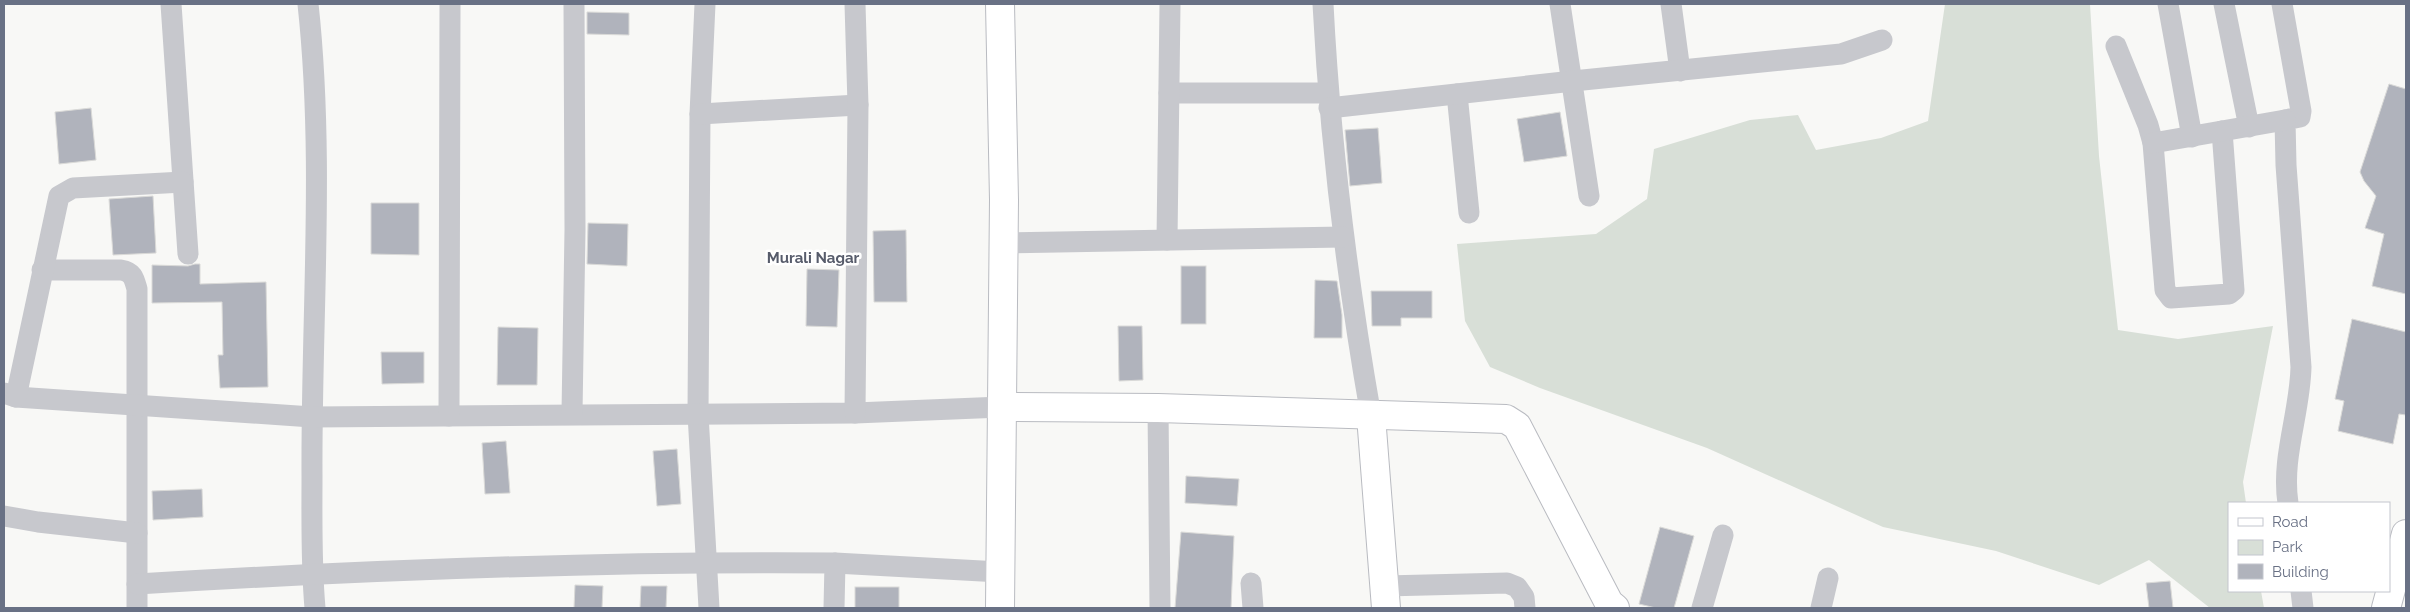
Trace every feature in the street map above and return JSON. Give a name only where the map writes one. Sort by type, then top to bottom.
[{"type":"street","points":[[171,4],[188,254]]},
{"type":"street","points":[[308,4],[315,70],[317,120],[312,417],[312,574],[315,608]]},
{"type":"street","points":[[449,416],[450,4]]},
{"type":"street","points":[[572,414],[575,230],[574,4]]},
{"type":"street","points":[[705,4],[700,114],[698,414],[709,608]]},
{"type":"street","points":[[855,4],[858,105],[855,413]]},
{"type":"street","points":[[1000,4],[1003,243],[1000,608]]},
{"type":"street","points":[[1167,240],[1170,4]]},
{"type":"street","points":[[1323,4],[1328,101],[1351,301],[1370,416],[1385,597],[1507,583],[1517,587],[1524,597],[1524,608]]},
{"type":"street","points":[[1560,4],[1589,196]]},
{"type":"street","points":[[1671,4],[1680,71]]},
{"type":"street","points":[[2168,4],[2192,136]]},
{"type":"street","points":[[2224,4],[2249,127]]},
{"type":"street","points":[[2153,143],[2297,118],[2301,111],[2282,4]]},
{"type":"street","points":[[1169,93],[1328,101],[1457,94],[1841,54],[1882,40]]},
{"type":"street","points":[[2116,46],[2148,125],[2153,143],[2167,295],[2176,299],[2229,294],[2234,290],[2222,131]]},
{"type":"street","points":[[1457,94],[1468,213]]},
{"type":"street","points":[[700,114],[858,105]]},
{"type":"street","points":[[2285,120],[2286,165],[2301,368],[2301,393],[2286,468],[2288,502]]},
{"type":"street","points":[[183,182],[73,188],[64,191],[58,196],[42,270],[10,395],[136,406],[312,417],[855,413],[1002,407],[1158,408],[1506,419],[1517,426],[1609,603],[1615,608]]},
{"type":"street","points":[[1003,243],[1343,237]]},
{"type":"street","points":[[42,270],[121,270],[128,271],[134,277],[137,289],[137,608]]},
{"type":"street","points":[[1158,408],[1160,608]]},
{"type":"street","points":[[4,516],[38,522],[137,533]]},
{"type":"street","points":[[2386,608],[2406,534]]},
{"type":"street","points":[[1702,608],[1723,535]]},
{"type":"street","points":[[137,584],[312,574],[707,562],[835,563],[1000,572]]},
{"type":"street","points":[[834,608],[835,563]]},
{"type":"street","points":[[1821,608],[1828,578]]},
{"type":"street","points":[[1251,582],[1253,608]]},
{"type":"street","points":[[2301,592],[2303,608]]},
{"type":"green space","points":[[1945,4],[2090,4],[2099,156],[2118,330],[2178,339],[2273,326],[2243,482],[2246,502],[2228,502],[2228,592],[2261,592],[2264,608],[2210,608],[2149,560],[2099,585],[1996,551],[1883,527],[1707,448],[1540,388],[1490,367],[1465,321],[1457,244],[1596,234],[1647,199],[1654,149],[1750,120],[1798,115],[1816,150],[1881,138],[1928,121]]},
{"type":"building","points":[[587,12],[629,13],[629,35],[587,34]]},
{"type":"building","points":[[2389,84],[2406,89],[2406,294],[2372,286],[2384,234],[2365,228],[2376,196],[2364,181],[2360,172]]},
{"type":"building","points":[[91,108],[96,160],[59,164],[55,112]]},
{"type":"building","points":[[1560,112],[1567,156],[1524,162],[1517,119]]},
{"type":"building","points":[[1378,128],[1382,183],[1350,186],[1345,130]]},
{"type":"building","points":[[153,196],[156,253],[113,255],[109,199]]},
{"type":"building","points":[[371,203],[419,203],[419,255],[371,254]]},
{"type":"building","points":[[588,223],[628,224],[627,266],[587,264]]},
{"type":"building","points":[[906,230],[907,302],[874,302],[873,231]]},
{"type":"building","points":[[200,264],[200,284],[266,282],[268,387],[220,388],[218,355],[223,355],[222,302],[152,303],[152,265],[188,266]]},
{"type":"building","points":[[1181,266],[1206,266],[1206,324],[1181,324]]},
{"type":"building","points":[[807,269],[839,270],[837,327],[806,326]]},
{"type":"building","points":[[1315,280],[1337,281],[1342,315],[1342,338],[1314,338]]},
{"type":"building","points":[[1371,291],[1432,291],[1432,318],[1401,318],[1401,326],[1372,326]]},
{"type":"building","points":[[2352,319],[2406,332],[2406,415],[2399,414],[2393,444],[2338,431],[2344,401],[2335,399]]},
{"type":"building","points":[[1118,326],[1142,326],[1143,380],[1119,381]]},
{"type":"building","points":[[498,327],[538,328],[537,385],[497,385]]},
{"type":"building","points":[[381,352],[424,352],[424,383],[382,384]]},
{"type":"building","points":[[506,441],[510,493],[485,494],[482,443]]},
{"type":"building","points":[[677,449],[681,504],[657,506],[653,451]]},
{"type":"building","points":[[1186,476],[1239,479],[1237,506],[1185,503]]},
{"type":"building","points":[[202,489],[203,517],[153,520],[152,491]]},
{"type":"building","points":[[1660,527],[1694,536],[1674,608],[1656,608],[1639,604]]},
{"type":"building","points":[[1181,532],[1234,536],[1231,608],[1175,608]]},
{"type":"building","points":[[2170,581],[2173,608],[2149,608],[2146,583]]},
{"type":"building","points":[[575,585],[603,586],[602,608],[574,608]]},
{"type":"building","points":[[641,586],[667,586],[666,608],[640,608]]},
{"type":"building","points":[[855,587],[899,587],[899,608],[855,608]]},
{"type":"district","name":"Murali Nagar","points":[[813,258]]}]
